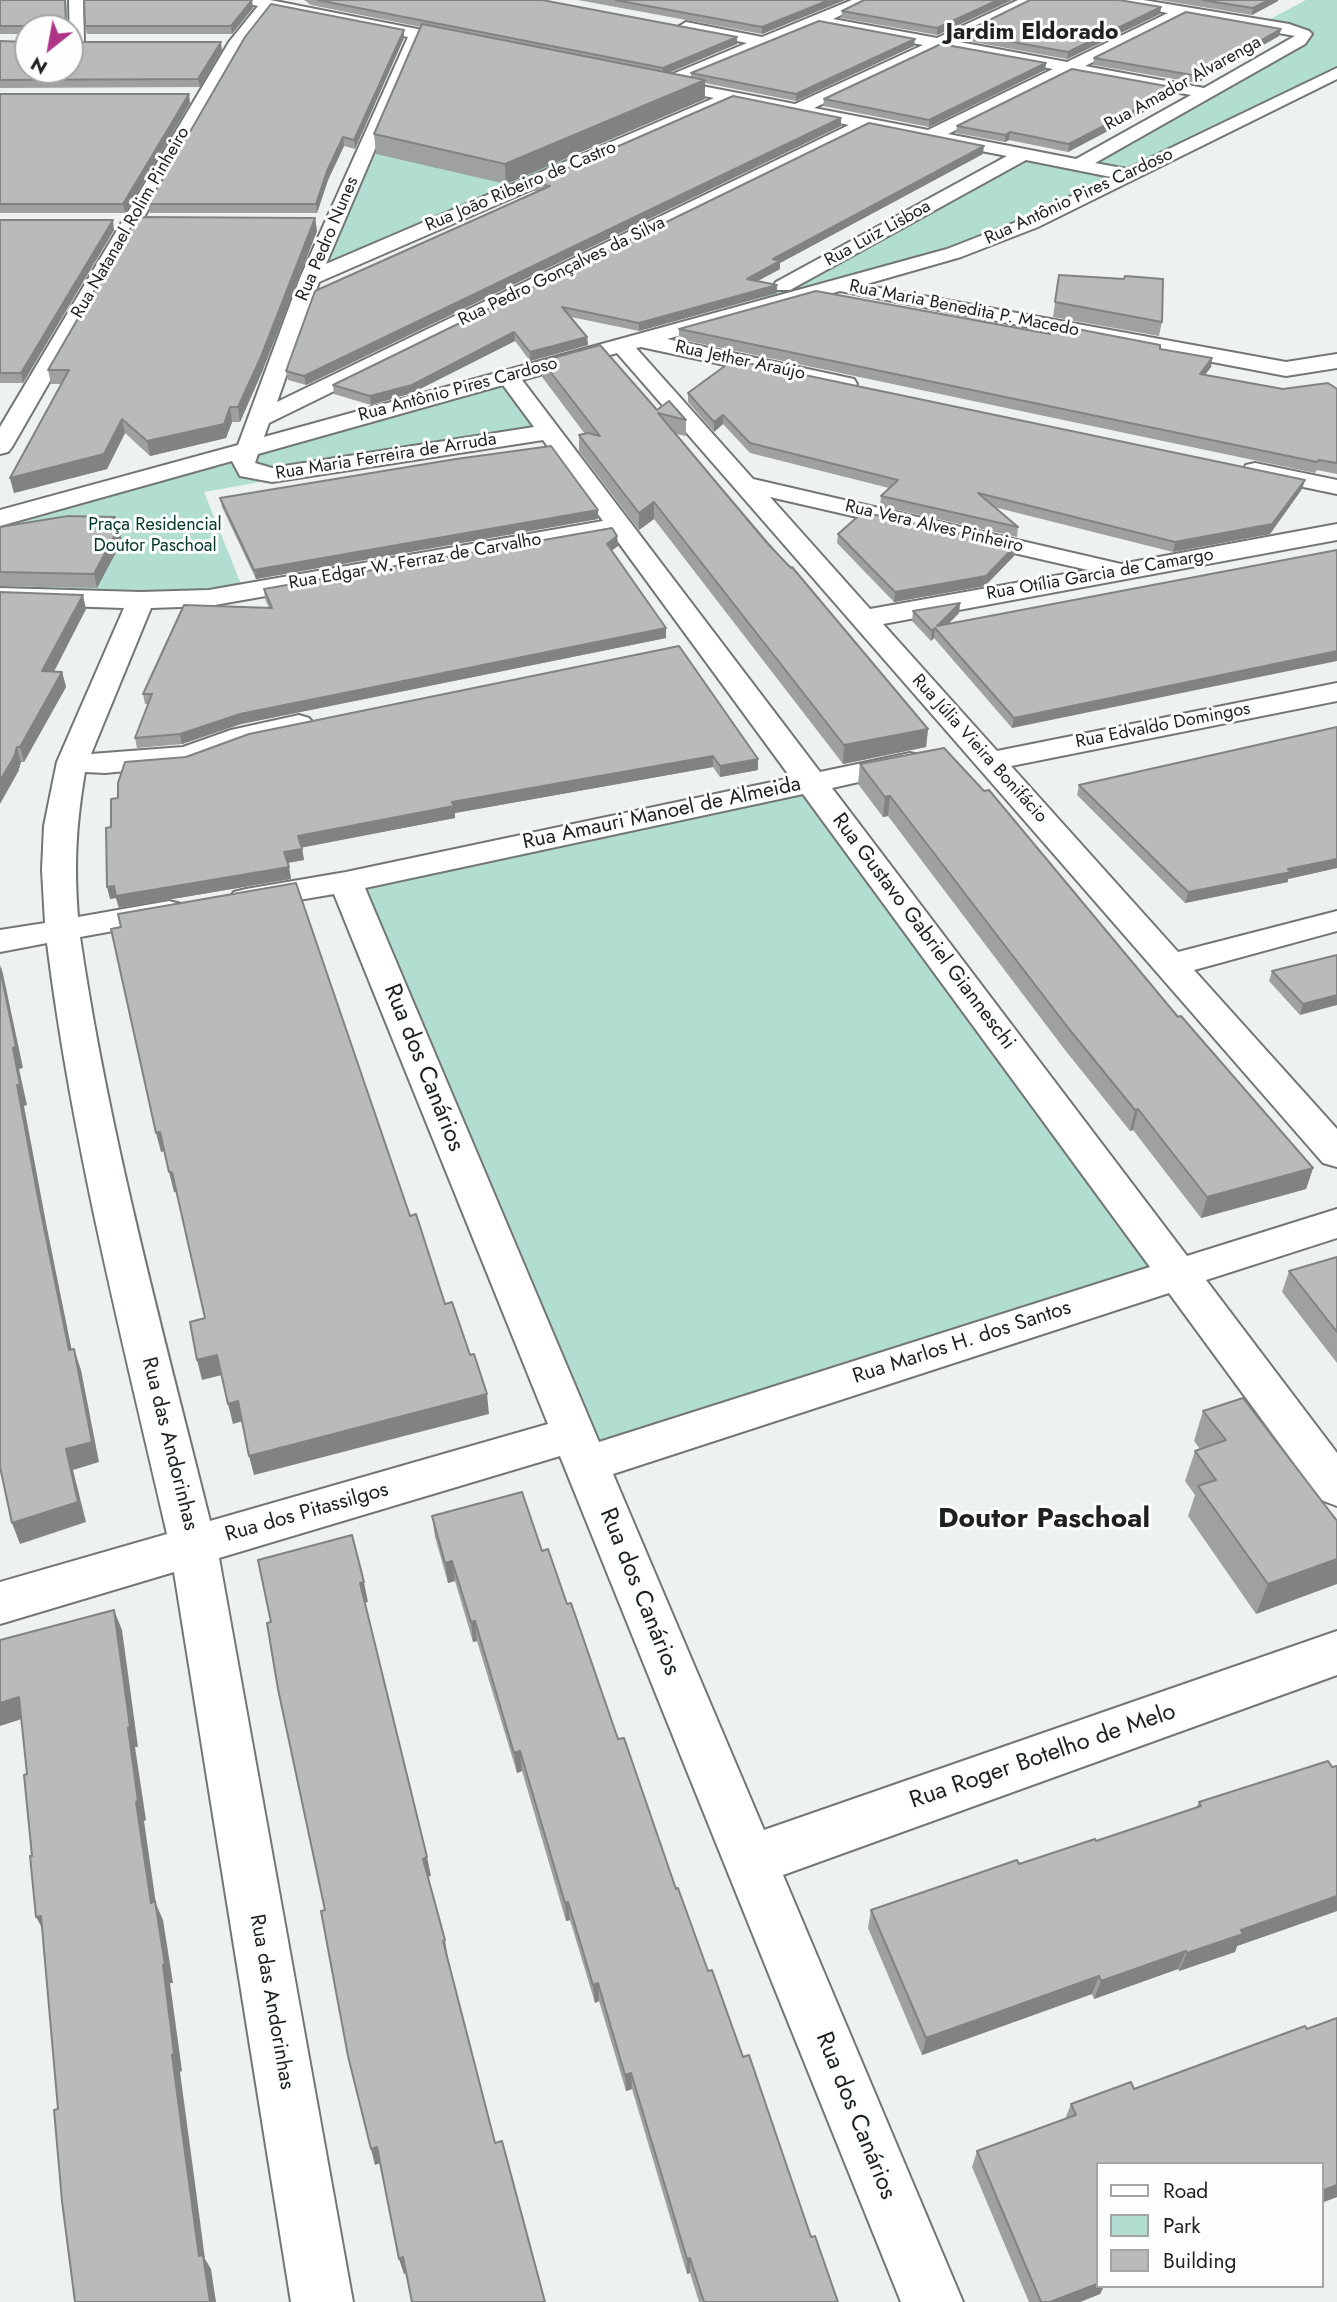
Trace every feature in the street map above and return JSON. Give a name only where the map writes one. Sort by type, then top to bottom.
[{"type":"street","points":[[821,0],[858,3]]},
{"type":"street","points":[[798,109],[1030,0]]},
{"type":"street","points":[[1117,0],[1184,11]]},
{"type":"street","points":[[258,2],[488,48]]},
{"type":"street","name":"Rua Natanael Rolim Pinheiro","points":[[0,447],[132,222],[199,95],[258,2]]},
{"type":"street","points":[[664,83],[858,3]]},
{"type":"street","points":[[930,136],[1184,11]]},
{"type":"street","name":"Rua Amador Alvarenga","points":[[1078,165],[1300,41],[1304,34],[1184,11]]},
{"type":"street","points":[[816,20],[1206,93]]},
{"type":"street","points":[[672,25],[763,42]]},
{"type":"street","name":"Rua Pedro Nunes","points":[[248,448],[310,278],[417,34]]},
{"type":"street","points":[[637,77],[1129,175]]},
{"type":"street","name":"Rua Antônio Pires Cardoso","points":[[0,517],[628,342],[925,263],[997,237],[1334,77]]},
{"type":"street","name":"Rua João Ribeiro de Castro","points":[[310,278],[732,96]]},
{"type":"street","name":"Rua Pedro Gonçalves da Silva","points":[[257,420],[866,123]]},
{"type":"street","name":"Rua Luiz Lisboa","points":[[733,314],[1024,154]]},
{"type":"street","points":[[106,222],[159,222]]},
{"type":"street","points":[[307,222],[334,222]]},
{"type":"street","name":"Rua Maria Benedita P. Macedo","points":[[839,286],[1286,369],[1337,361]]},
{"type":"street","name":"Rua Jether Araújo","points":[[628,342],[865,388]]},
{"type":"street","name":"Rua Júlia Vieira Bonifácio","points":[[628,342],[743,484],[1337,1154]]},
{"type":"street","name":"Rua Gustavo Gabriel Gianneschi","points":[[509,377],[620,526],[692,643],[811,782],[1337,1487]]},
{"type":"street","name":"Rua Maria Ferreira de Arruda","points":[[248,448],[244,468],[255,473],[272,475],[550,432]]},
{"type":"street","points":[[1229,465],[1337,487]]},
{"type":"street","name":"Rua Vera Alves Pinheiro","points":[[743,484],[1125,571]]},
{"type":"street","name":"Rua Edgar W. Ferraz de Carvalho","points":[[0,596],[141,600],[209,598],[620,526]]},
{"type":"street","name":"Rua Otília Garcia de Camargo","points":[[863,619],[1337,532]]},
{"type":"street","name":"Rua das Andorinhas","points":[[141,600],[81,734],[72,762],[60,826],[58,870],[62,929],[73,1010],[114,1217],[193,1546],[322,2302]]},
{"type":"street","name":"Rua Edvaldo Domingos","points":[[984,755],[1337,692]]},
{"type":"street","points":[[72,762],[105,764],[188,756],[242,736],[326,719]]},
{"type":"street","name":"Rua Amauri Manoel de Almeida","points":[[0,941],[346,882],[811,782],[984,755]]},
{"type":"street","name":"Rua dos Canários","points":[[346,882],[932,2302]]},
{"type":"street","points":[[1170,965],[1337,921]]},
{"type":"street","name":"Rua Marlos H. dos Santos","points":[[580,1449],[1177,1274],[1337,1223]]},
{"type":"street","name":"Rua dos Pitassilgos","points":[[0,1603],[193,1546],[580,1449]]},
{"type":"street","name":"Rua Roger Botelho de Melo","points":[[750,1861],[1337,1653]]},
{"type":"green space","points":[[1306,0],[1337,0],[1337,72],[966,249],[745,307],[1024,154],[1078,165],[1304,34],[1261,24]]},
{"type":"green space","points":[[383,126],[450,132],[578,159],[319,271]]},
{"type":"green space","name":"Praça Residencial Doutor Paschoal","points":[[507,381],[544,431],[204,492],[243,589],[209,593],[0,593],[0,519]]},
{"type":"green space","points":[[811,782],[1177,1274],[586,1464],[346,882]]},
{"type":"building","points":[[0,0],[65,0],[66,14],[14,14],[14,26],[0,26]]},
{"type":"building","points":[[84,0],[252,0],[231,26],[85,26]]},
{"type":"building","points":[[318,0],[542,0],[737,37],[663,68]]},
{"type":"building","points":[[615,0],[829,0],[762,27]]},
{"type":"building","points":[[864,0],[998,0],[937,28],[842,11]]},
{"type":"building","points":[[1030,0],[1119,0],[1161,7],[1068,52],[963,33]]},
{"type":"building","points":[[1202,0],[1269,0],[1253,8]]},
{"type":"building","points":[[271,4],[404,30],[354,140],[343,137],[327,171],[316,204],[148,204],[245,37]]},
{"type":"building","points":[[1186,12],[1281,29],[1198,76],[1094,58]]},
{"type":"building","points":[[819,21],[915,39],[796,94],[691,73]]},
{"type":"building","points":[[422,24],[705,80],[505,164],[374,134]]},
{"type":"building","points":[[0,41],[14,42],[14,80],[0,80]]},
{"type":"building","points":[[84,42],[221,42],[198,79],[84,80]]},
{"type":"building","points":[[941,44],[1046,63],[929,120],[824,99]]},
{"type":"building","points":[[1072,69],[1177,88],[1069,144],[1010,132],[1005,135],[957,126]]},
{"type":"building","points":[[0,94],[189,94],[123,204],[0,204]]},
{"type":"building","points":[[733,96],[841,118],[304,376],[286,371],[315,291],[550,186],[534,183]]},
{"type":"building","points":[[869,123],[984,146],[773,259],[780,261],[747,279],[777,285],[639,323],[562,307],[587,337],[530,352],[514,332],[412,385],[370,396],[333,385]]},
{"type":"building","points":[[137,217],[315,218],[260,359],[238,407],[230,407],[224,424],[147,441],[122,419],[104,454],[10,478],[69,370],[48,370]]},
{"type":"building","points":[[0,220],[113,220],[21,373],[0,373]]},
{"type":"building","points":[[1059,275],[1163,279],[1162,322],[1055,302]]},
{"type":"building","points":[[816,291],[1050,334],[1051,324],[1160,345],[1160,349],[1212,358],[1200,374],[1283,389],[1328,383],[1337,389],[1337,463],[1317,462],[679,329]]},
{"type":"building","points":[[600,345],[657,410],[669,401],[686,420],[658,413],[928,729],[844,745],[654,502],[639,513],[579,435],[588,433],[600,436],[542,361]]},
{"type":"building","points":[[733,360],[1305,480],[1272,524],[1175,542],[978,493],[1018,527],[881,496],[898,480],[750,443],[723,415],[714,422],[688,393]]},
{"type":"building","points":[[551,446],[598,510],[254,570],[220,498],[456,459]]},
{"type":"building","points":[[863,512],[1015,546],[986,576],[895,592],[838,534]]},
{"type":"building","points":[[68,516],[115,517],[110,527],[119,527],[94,574],[0,572],[0,527]]},
{"type":"building","points":[[612,528],[617,536],[607,544],[666,628],[240,714],[180,734],[135,738],[152,694],[143,694],[184,605],[272,608],[264,589]]},
{"type":"building","points":[[1337,550],[1337,651],[1014,718],[935,628],[932,631],[913,611],[960,603],[937,626]]},
{"type":"building","points":[[0,592],[83,595],[42,671],[62,672],[0,781]]},
{"type":"building","points":[[679,646],[758,759],[720,766],[713,756],[452,802],[454,806],[298,836],[302,849],[284,852],[289,867],[116,896],[114,886],[107,887],[106,828],[111,827],[111,799],[118,798],[118,783],[125,762],[186,757],[249,734]]},
{"type":"building","points":[[1337,727],[1337,859],[1288,869],[1291,872],[1188,892],[1079,785]]},
{"type":"building","points":[[944,748],[984,791],[989,790],[1178,1017],[1181,1016],[1313,1168],[1207,1197],[1138,1109],[1135,1110],[1069,1029],[890,796],[885,797],[860,764]]},
{"type":"building","points":[[296,883],[410,1216],[416,1214],[445,1304],[452,1302],[487,1394],[249,1456],[238,1401],[228,1404],[217,1355],[197,1360],[190,1322],[205,1318],[172,1172],[169,1172],[160,1132],[156,1133],[111,929],[121,927],[118,914]]},
{"type":"building","points":[[1337,955],[1337,995],[1303,1004],[1272,971]]},
{"type":"building","points":[[0,968],[16,1047],[13,1048],[20,1085],[17,1085],[40,1208],[69,1350],[74,1349],[92,1442],[66,1449],[78,1502],[12,1523],[0,1467]]},
{"type":"building","points":[[1337,1257],[1337,1332],[1289,1271]]},
{"type":"building","points":[[1243,1398],[1337,1521],[1337,1559],[1268,1584],[1198,1486],[1216,1480],[1195,1451],[1226,1440],[1203,1411]]},
{"type":"building","points":[[522,1492],[542,1551],[548,1549],[567,1604],[571,1603],[618,1739],[624,1738],[676,1889],[678,1888],[708,1971],[712,1970],[743,2057],[749,2055],[811,2237],[815,2236],[838,2302],[704,2302],[690,2258],[687,2259],[631,2073],[625,2075],[598,1983],[593,1985],[568,1902],[565,1903],[520,1751],[514,1753],[475,1621],[471,1622],[452,1561],[445,1563],[432,1516]]},
{"type":"building","points":[[352,1535],[364,1582],[360,1583],[427,1857],[423,1859],[445,1940],[443,1941],[495,2143],[502,2141],[545,2302],[412,2302],[403,2257],[399,2259],[377,2147],[371,2149],[348,2056],[321,1911],[325,1910],[278,1689],[267,1623],[271,1622],[258,1560]]},
{"type":"building","points":[[114,1610],[130,1727],[136,1802],[151,1903],[155,1901],[165,1965],[172,2055],[186,2160],[199,2256],[203,2255],[210,2302],[75,2302],[62,2201],[54,2110],[58,2109],[41,1916],[36,1917],[30,1856],[24,1775],[27,1774],[19,1697],[0,1703],[0,1640]]},
{"type":"building","points":[[1328,1761],[1332,1767],[1337,1766],[1337,1896],[1241,1930],[1243,1934],[1101,1981],[1099,1976],[926,2038],[871,1910],[1017,1860],[1019,1864],[1095,1839],[1096,1841],[1201,1806],[1199,1802]]},
{"type":"building","points":[[1337,2018],[1337,2185],[1323,2190],[1323,2162],[1096,2162],[1096,2284],[1050,2302],[1041,2302],[977,2151],[1076,2115],[1071,2104],[1131,2082],[1134,2089],[1305,2026],[1307,2029]]},
{"type":"district","name":"Jardim Eldorado","points":[[1032,33]]},
{"type":"district","name":"Doutor Paschoal","points":[[1044,1520]]}]
